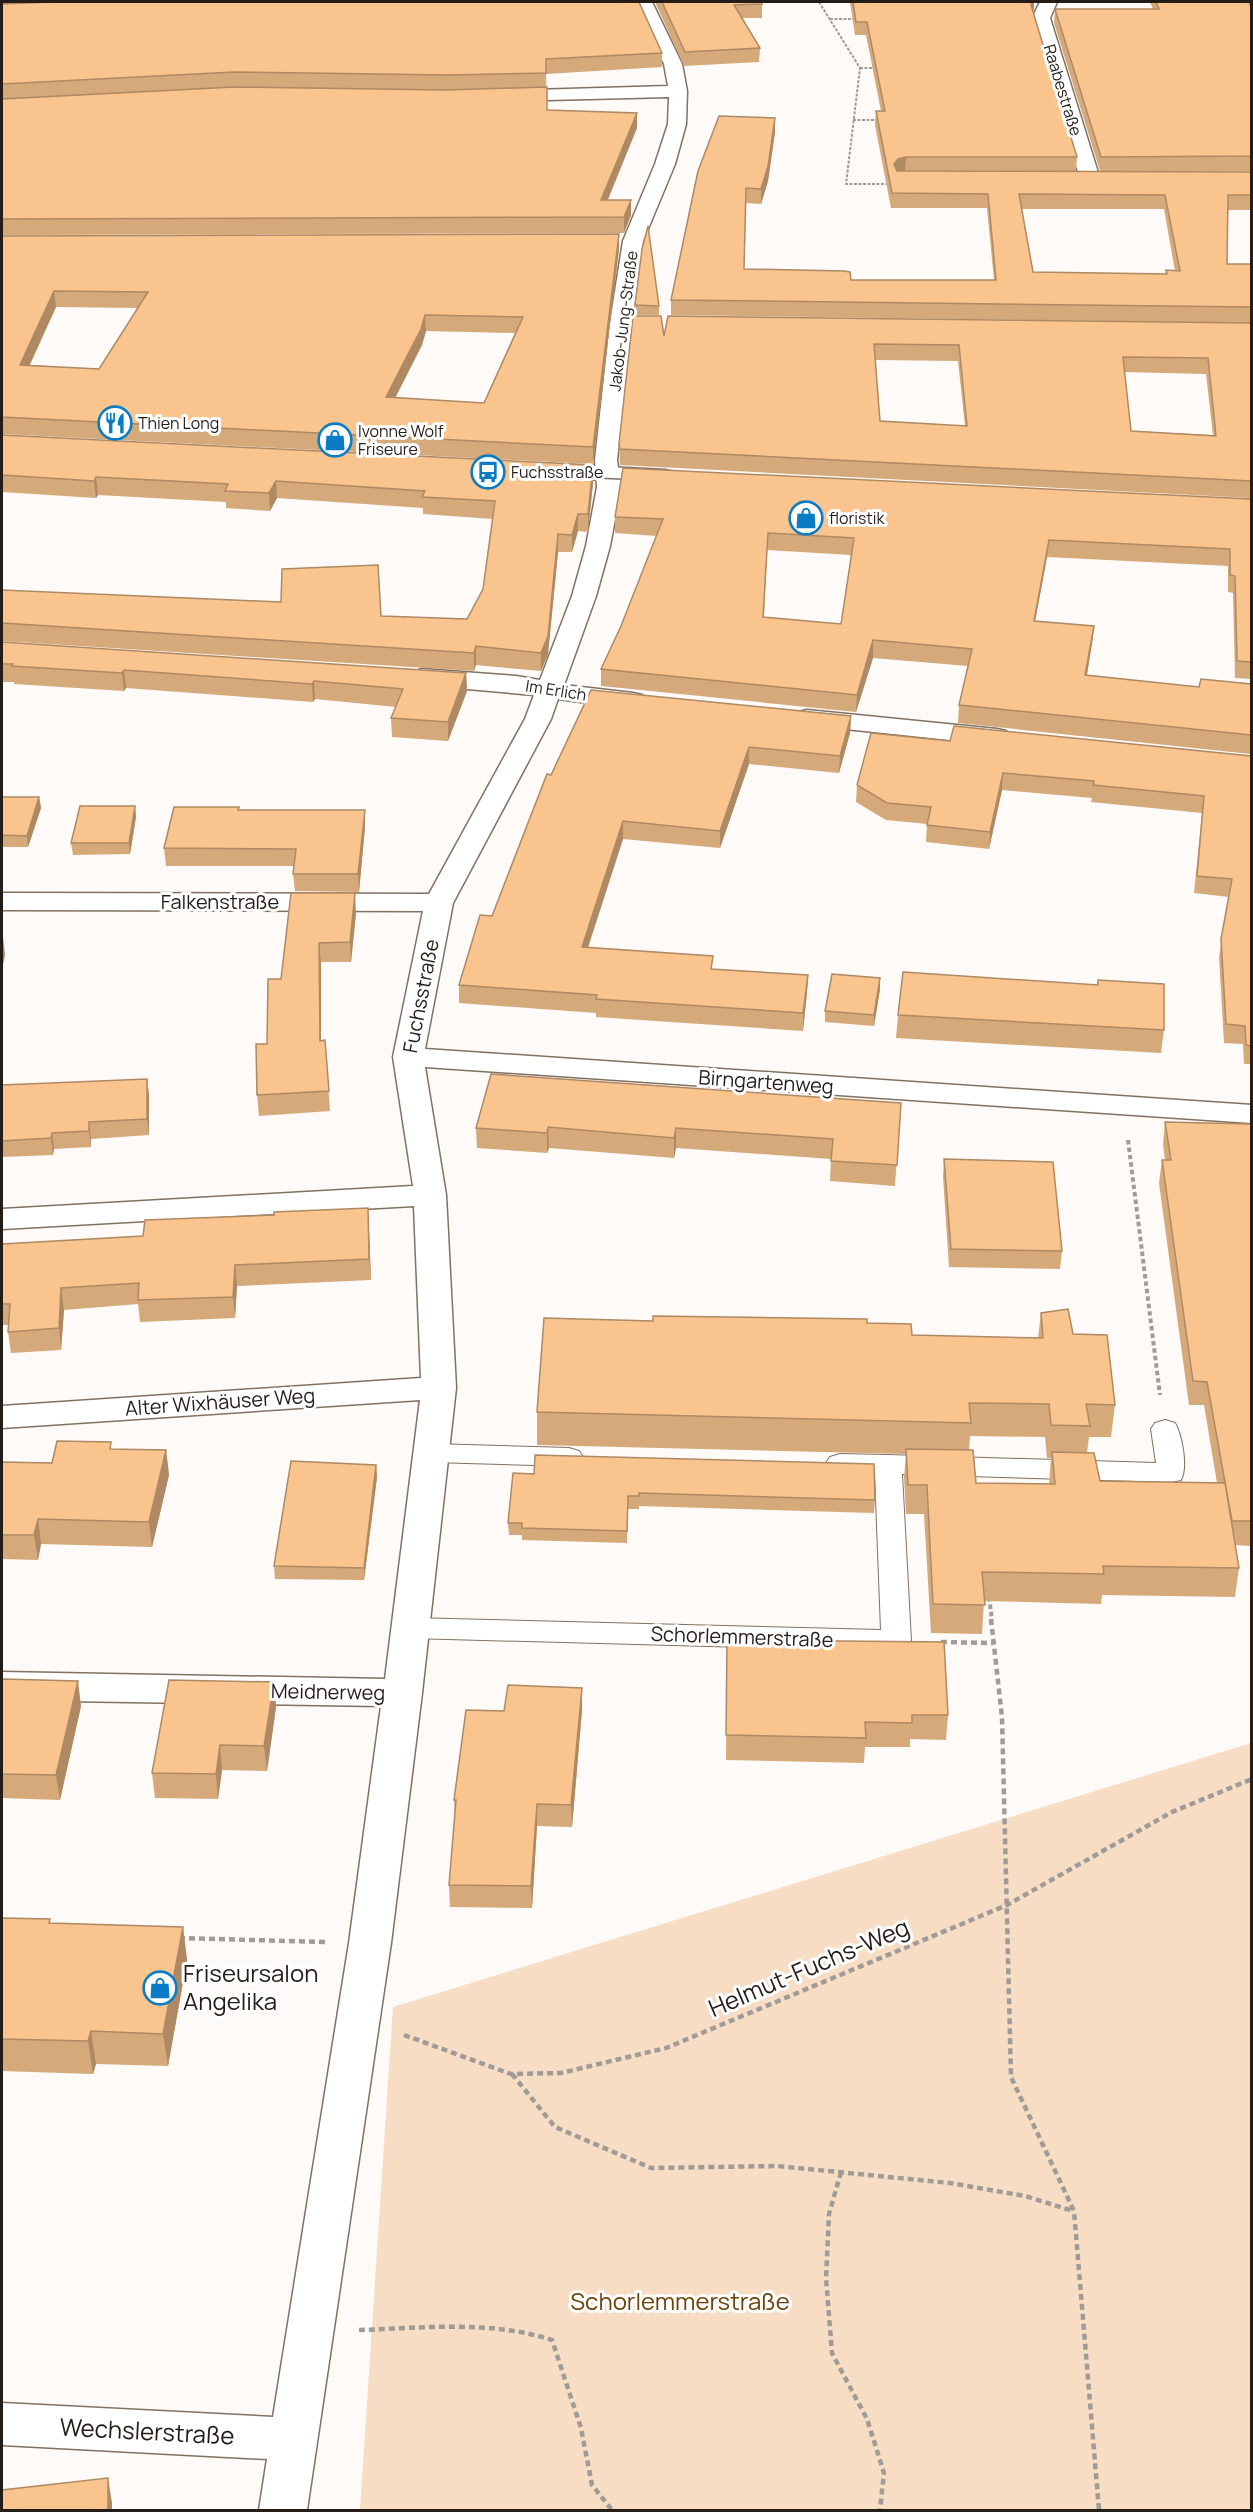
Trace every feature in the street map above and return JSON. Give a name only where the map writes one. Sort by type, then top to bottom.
[{"type":"street","name":"Jakob-Jung-Straße","points":[[607,474],[606,460],[621,323],[633,241],[665,164],[677,124],[678,90],[673,64],[644,2]]},
{"type":"street","name":"Raabestraße","points":[[1048,2],[1041,18],[1090,179]]},
{"type":"street","points":[[482,96],[678,90]]},
{"type":"street","points":[[1067,179],[1113,179]]},
{"type":"street","points":[[609,241],[633,241]]},
{"type":"street","points":[[621,323],[645,323]]},
{"type":"street","points":[[526,470],[689,478]]},
{"type":"street","name":"Fuchsstraße","points":[[430,1195],[408,1057],[439,903],[538,719],[584,596],[598,546],[609,488],[607,474]]},
{"type":"street","name":"Im Erlich","points":[[399,676],[516,684],[583,696],[654,703]]},
{"type":"street","points":[[784,715],[1018,740]]},
{"type":"street","name":"Falkenstraße","points":[[2,901],[439,903]]},
{"type":"street","name":"Birngartenweg","points":[[408,1057],[1251,1114]]},
{"type":"street","points":[[2,1219],[430,1195],[439,1388],[432,1453],[370,1943],[283,2511]]},
{"type":"street","name":"Alter Wixhäuser Weg","points":[[2,1417],[439,1388]]},
{"type":"street","name":"Meidnerweg","points":[[2,1686],[403,1693]]},
{"type":"street","name":"Wechslerstraße","points":[[2,2424],[293,2439]]},
{"type":"lane","points":[[816,1463],[1171,1473],[1165,1429]]},
{"type":"lane","points":[[432,1453],[600,1457]]},
{"type":"lane","points":[[888,1464],[896,1641]]},
{"type":"lane","name":"Schorlemmerstraße","points":[[411,1628],[896,1641]]},
{"type":"path","points":[[819,2],[861,68],[846,184],[898,182]]},
{"type":"path","points":[[830,19],[865,19]]},
{"type":"path","points":[[861,68],[883,68]]},
{"type":"path","points":[[853,120],[887,120]]},
{"type":"path","points":[[1124,1106],[1165,1429]]},
{"type":"path","points":[[989,1585],[1002,1718],[1011,2077],[1074,2211],[1099,2511]]},
{"type":"path","points":[[896,1641],[993,1643]]},
{"type":"path","name":"Helmut-Fuchs-Weg","points":[[356,2031],[401,2035],[511,2074],[561,2073],[666,2048],[1007,1905],[1172,1812],[1251,1779]]},
{"type":"path","points":[[176,1938],[370,1943]]},
{"type":"path","points":[[511,2074],[555,2127],[651,2168],[777,2166],[961,2184],[1025,2196],[1074,2211]]},
{"type":"path","points":[[841,2172],[829,2214],[826,2257],[832,2353],[867,2419],[884,2473],[880,2511]]},
{"type":"path","points":[[310,2330],[484,2330],[537,2333],[552,2340],[581,2428],[592,2485],[612,2511]]},
{"type":"green space","points":[[1251,1743],[1251,2510],[360,2510],[393,2007]]},
{"type":"building","points":[[52,2],[639,2],[662,53],[546,59],[546,73],[448,75],[234,72],[2,84],[2,4]]},
{"type":"building","points":[[662,2],[761,2],[762,4],[734,5],[760,48],[685,52]]},
{"type":"building","points":[[853,2],[1032,2],[1077,157],[906,157],[898,159],[894,164],[897,171],[1251,172],[1251,195],[1228,195],[1227,264],[1251,264],[1251,307],[671,300],[698,171],[719,116],[775,118],[768,166],[761,189],[746,188],[744,269],[844,271],[850,272],[851,280],[996,280],[988,194],[892,193],[876,111],[885,111],[867,22],[856,22]],"holes":[[[1019,194],[1165,195],[1180,271],[1166,270],[1167,274],[1033,272]]]},
{"type":"building","points":[[1156,2],[1249,2],[1251,8],[1251,156],[1101,157],[1055,9],[1159,9]]},
{"type":"building","points":[[234,87],[447,90],[547,87],[547,110],[637,113],[601,200],[631,200],[624,217],[2,219],[2,99]]},
{"type":"building","points":[[648,226],[659,306],[635,305],[642,249]]},
{"type":"building","points":[[619,234],[593,447],[2,417],[2,236]],"holes":[[[54,291],[148,292],[99,369],[20,365]],[[425,315],[523,317],[484,403],[386,397],[421,329]]]},
{"type":"building","points":[[633,316],[661,316],[664,336],[668,316],[1251,323],[1251,481],[620,449]],"holes":[[[874,344],[959,345],[967,426],[880,421]],[[1123,357],[1208,358],[1216,436],[1131,431]]]},
{"type":"building","points":[[2,435],[593,465],[588,514],[578,514],[572,535],[558,534],[548,636],[541,653],[476,646],[474,653],[2,623],[2,590],[281,602],[282,569],[378,565],[381,616],[467,619],[483,589],[495,501],[422,497],[425,491],[276,481],[269,493],[225,491],[228,484],[96,477],[94,481],[2,475]]},
{"type":"building","points":[[623,468],[1251,499],[1251,662],[1237,661],[1235,576],[1230,575],[1230,549],[1049,540],[1034,621],[1094,626],[1085,675],[1199,687],[1201,679],[1251,684],[1251,735],[959,705],[972,649],[873,640],[857,695],[601,669],[621,626],[663,519],[615,517]],"holes":[[[768,533],[854,538],[841,624],[763,617]]]},
{"type":"building","points":[[2,642],[466,673],[448,722],[391,718],[403,689],[314,681],[312,684],[124,670],[122,673],[12,666],[13,664],[2,664]]},
{"type":"building","points":[[591,690],[851,716],[840,756],[749,747],[720,831],[623,821],[582,947],[713,956],[711,969],[808,975],[803,1013],[596,999],[597,995],[459,985],[480,915],[492,916],[547,774],[551,775]]},
{"type":"building","points":[[954,726],[1251,756],[1251,1046],[1246,1045],[1245,1026],[1226,1024],[1221,939],[1232,879],[1197,876],[1204,796],[1093,785],[1094,781],[1003,773],[990,832],[927,825],[931,807],[887,803],[857,785],[871,733],[950,741]]},
{"type":"building","points":[[2,797],[39,797],[27,836],[2,835]]},
{"type":"building","points":[[80,806],[135,806],[129,843],[71,843]]},
{"type":"building","points":[[174,807],[239,807],[238,810],[365,810],[358,874],[293,874],[296,849],[164,848]]},
{"type":"building","points":[[291,893],[355,893],[350,942],[319,943],[320,1041],[325,1040],[329,1091],[257,1095],[256,1044],[267,1044],[268,979],[281,979]]},
{"type":"building","points":[[903,972],[1098,985],[1098,980],[1164,984],[1164,1030],[898,1015]]},
{"type":"building","points":[[832,974],[880,978],[874,1015],[825,1011]]},
{"type":"building","points":[[491,1074],[901,1103],[897,1165],[831,1161],[833,1139],[676,1128],[674,1138],[548,1127],[547,1133],[476,1128]]},
{"type":"building","points":[[147,1079],[147,1119],[89,1122],[89,1131],[52,1133],[51,1138],[2,1141],[2,1085]]},
{"type":"building","points":[[1165,1122],[1251,1124],[1251,1521],[1232,1521],[1207,1382],[1193,1381],[1162,1160],[1171,1160]]},
{"type":"building","points":[[944,1159],[1053,1162],[1062,1251],[951,1249]]},
{"type":"building","points":[[368,1208],[369,1259],[235,1265],[233,1297],[138,1300],[139,1283],[61,1288],[59,1328],[8,1332],[10,1304],[2,1304],[2,1244],[143,1236],[145,1220],[274,1215],[274,1212]]},
{"type":"building","points":[[1068,1309],[1073,1334],[1107,1335],[1115,1405],[1086,1404],[1090,1426],[1051,1425],[1049,1404],[969,1403],[971,1423],[537,1412],[544,1318],[653,1321],[653,1316],[867,1319],[867,1323],[911,1324],[912,1335],[1043,1338],[1041,1313]]},
{"type":"building","points":[[57,1441],[111,1442],[110,1449],[166,1450],[149,1522],[38,1519],[34,1535],[2,1535],[2,1462],[52,1463]]},
{"type":"building","points":[[906,1449],[973,1450],[976,1483],[1055,1484],[1052,1452],[1094,1453],[1100,1481],[1225,1483],[1239,1568],[1103,1566],[1104,1574],[982,1572],[985,1605],[933,1604],[927,1485],[908,1485]]},
{"type":"building","points":[[535,1455],[874,1464],[875,1500],[639,1493],[639,1496],[628,1496],[627,1531],[522,1528],[522,1523],[508,1523],[513,1473],[534,1474]]},
{"type":"building","points":[[291,1461],[376,1465],[364,1568],[274,1566]]},
{"type":"building","points":[[727,1640],[944,1642],[948,1715],[912,1715],[912,1723],[865,1722],[866,1738],[726,1735]]},
{"type":"building","points":[[2,1679],[78,1681],[56,1775],[2,1774]]},
{"type":"building","points":[[169,1680],[274,1682],[264,1746],[220,1745],[216,1774],[152,1773]]},
{"type":"building","points":[[508,1685],[582,1688],[571,1805],[537,1804],[531,1886],[449,1885],[456,1800],[454,1800],[466,1710],[504,1711]]},
{"type":"building","points":[[2,1918],[50,1919],[49,1923],[183,1927],[163,2034],[91,2031],[88,2041],[2,2039]]},
{"type":"building","points":[[108,2478],[108,2511],[2,2511],[2,2490]]},
{"type":"tram line","points":[[577,477],[637,480]]},
{"type":"place","name":"Thien Long","points":[[115,423]]},
{"type":"place","name":"Ivonne Wolf Friseure","points":[[335,440]]},
{"type":"place","name":"Fuchsstraße","points":[[488,472]]},
{"type":"place","name":"floristik","points":[[806,518]]},
{"type":"place","name":"Friseursalon Angelika","points":[[160,1988]]}]
